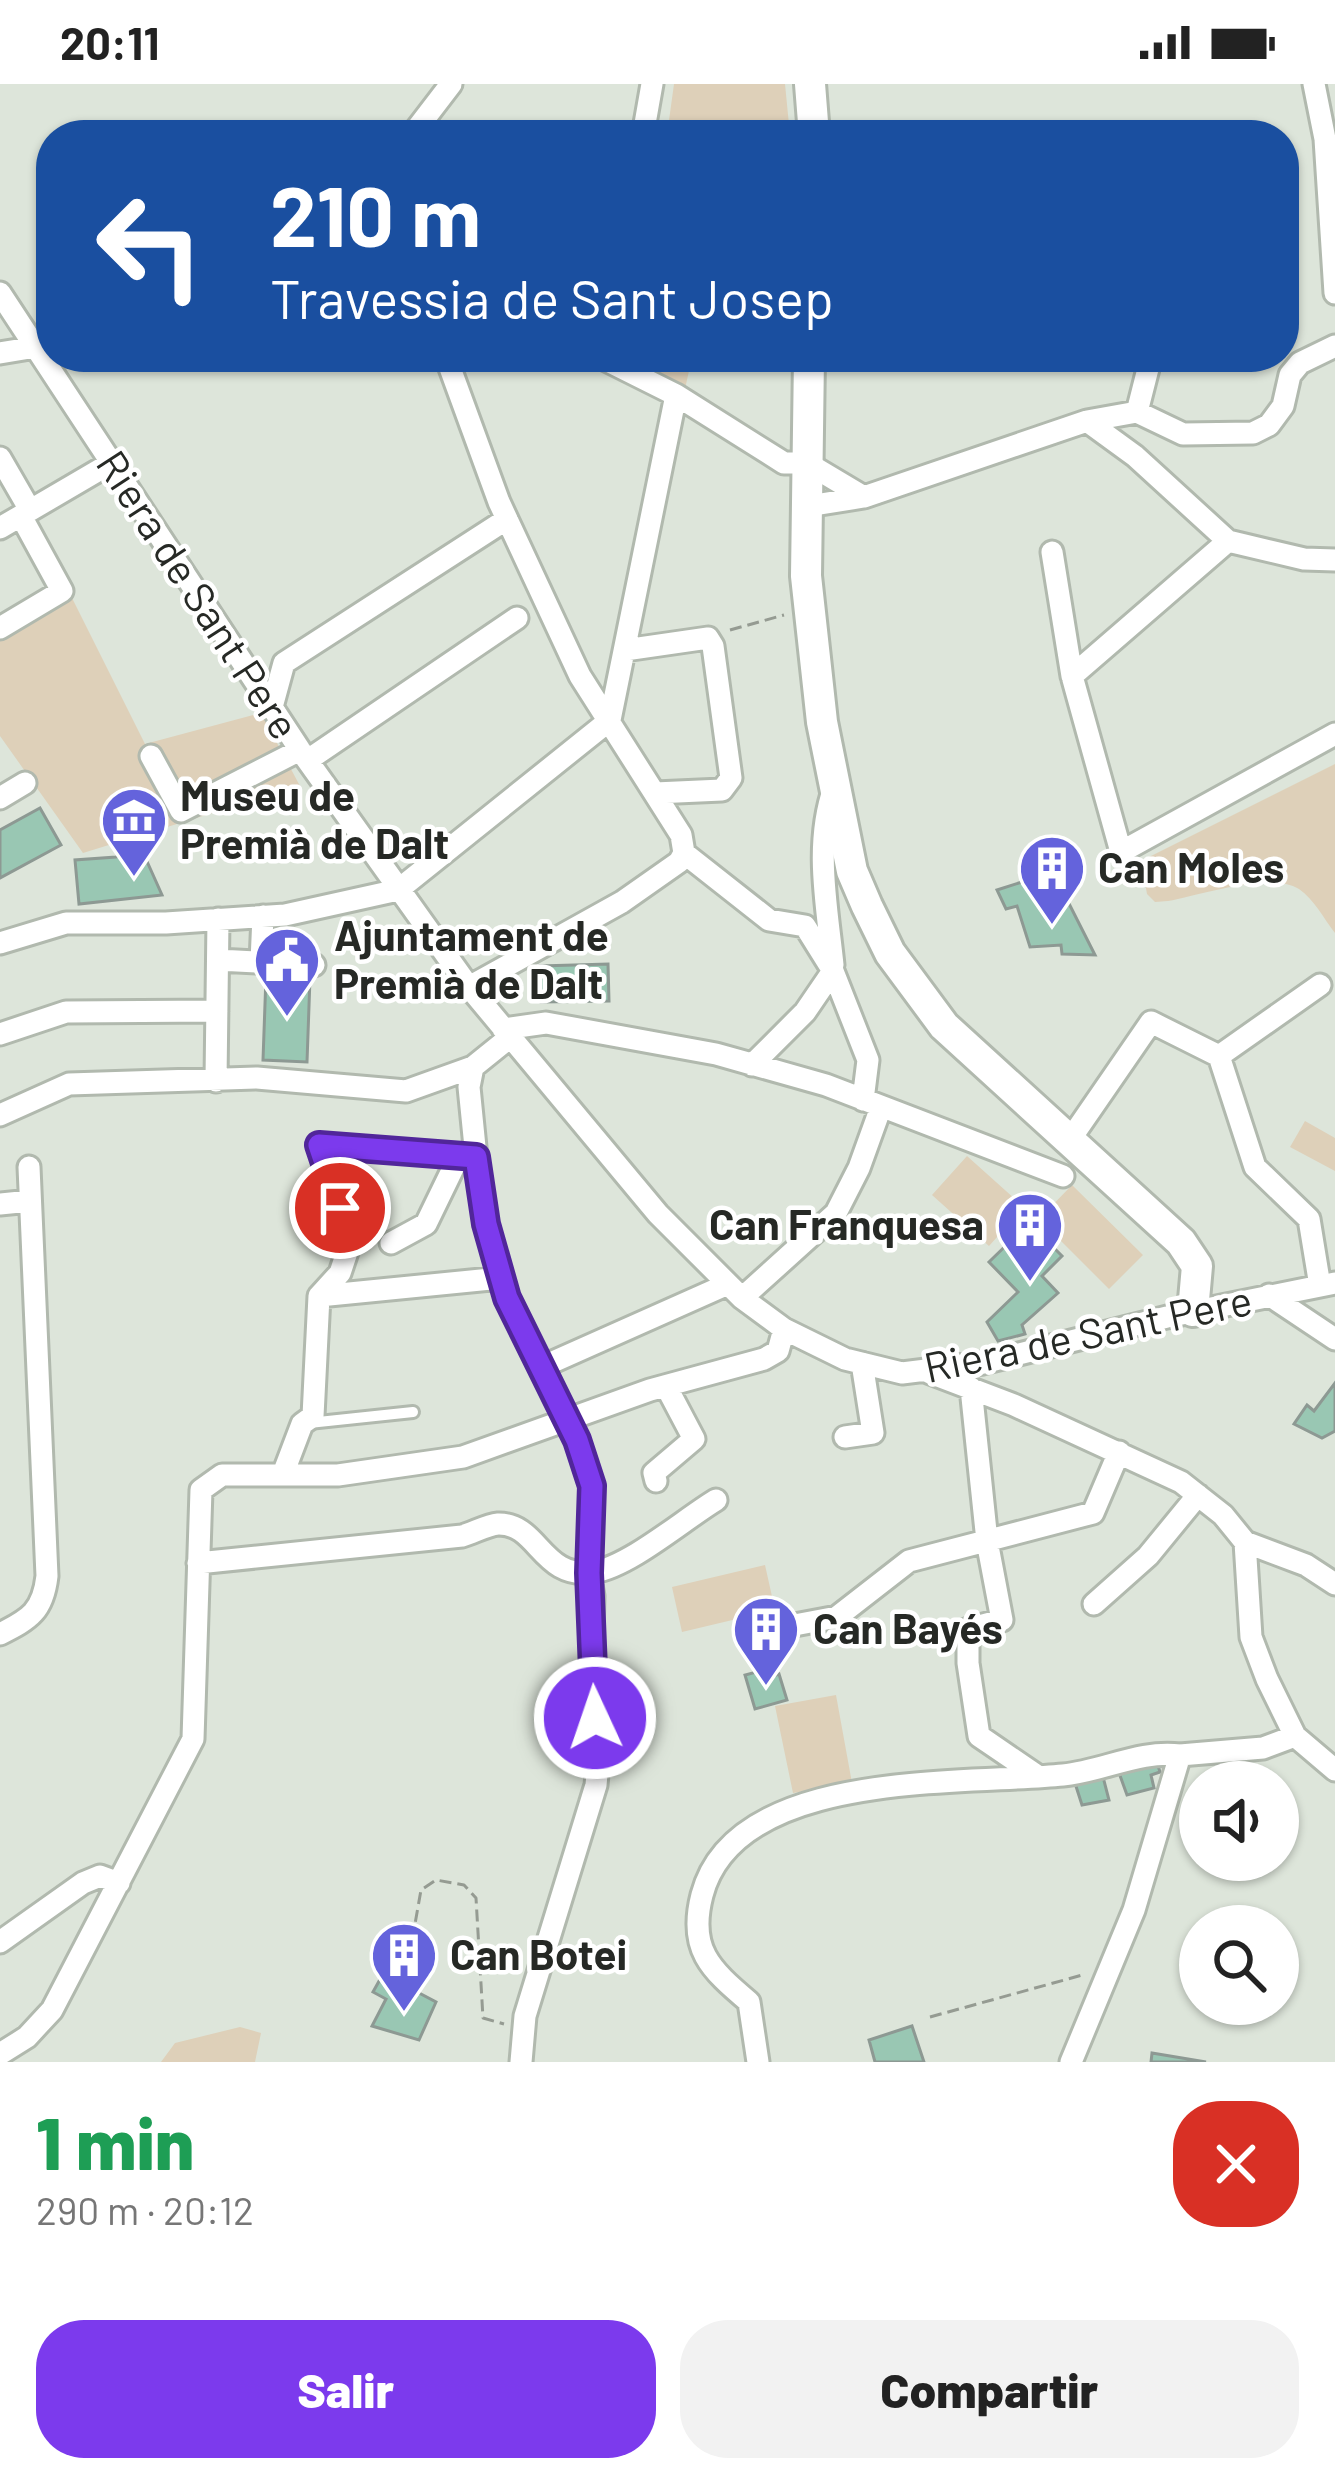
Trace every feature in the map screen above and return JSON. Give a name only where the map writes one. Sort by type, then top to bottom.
[{"type":"street","points":[[423,120],[451,84]]},
{"type":"street","points":[[646,120],[652,84]]},
{"type":"street","points":[[810,84],[813,120]]},
{"type":"street","points":[[1314,84],[1325,139],[1335,293]]},
{"type":"street","name":"Riera de Sant Pere","points":[[0,293],[36,347]]},
{"type":"street","points":[[1299,364],[1335,346]]},
{"type":"street","points":[[0,353],[36,347]]},
{"type":"street","name":"Riera de Sant Pere","points":[[52,372],[304,755],[469,987],[658,1214],[735,1291],[784,1329],[845,1359],[902,1372],[983,1363],[1193,1311],[1328,1284]]},
{"type":"street","points":[[452,372],[507,519],[580,676],[681,836],[684,853],[679,862],[622,902],[469,987]]},
{"type":"street","points":[[632,372],[784,463],[807,463],[864,497]]},
{"type":"street","points":[[809,372],[809,609],[821,722],[853,871],[890,953],[944,1026],[1181,1242],[1197,1266],[1193,1311]]},
{"type":"street","points":[[1137,412],[1147,372]]},
{"type":"street","points":[[807,510],[864,497],[1087,422],[1137,412],[1184,434],[1252,433],[1269,425],[1282,406],[1292,372]]},
{"type":"street","points":[[0,944],[66,923],[263,916],[398,890],[610,720],[676,395]]},
{"type":"street","points":[[1087,422],[1136,456],[1228,542],[1304,559],[1335,560]]},
{"type":"street","points":[[0,458],[62,591],[0,628]]},
{"type":"street","points":[[0,528],[111,463]]},
{"type":"street","points":[[272,707],[284,663],[507,519]]},
{"type":"street","points":[[1072,676],[1228,542]]},
{"type":"street","points":[[1052,552],[1072,676],[1120,853],[1335,734]]},
{"type":"street","points":[[151,757],[181,811],[304,755],[517,618]]},
{"type":"street","points":[[625,650],[707,638],[713,646],[731,778],[722,790],[655,793]]},
{"type":"street","points":[[0,798],[25,783]]},
{"type":"street","points":[[752,1065],[806,1012],[833,971],[823,852],[825,815],[835,786]]},
{"type":"street","points":[[555,1361],[735,1291],[836,1213],[859,1168],[872,1104],[868,1060],[833,971],[805,926],[769,920],[684,853]]},
{"type":"street","points":[[260,962],[263,916]]},
{"type":"street","points":[[216,1081],[218,919]]},
{"type":"street","points":[[218,960],[314,965]]},
{"type":"street","points":[[1220,1056],[1320,985]]},
{"type":"street","points":[[0,1034],[66,1012],[217,1011]]},
{"type":"street","points":[[1069,1141],[1151,1022],[1220,1056],[1255,1167],[1310,1219],[1328,1284]]},
{"type":"street","points":[[0,1115],[69,1084],[257,1078],[406,1091],[473,1067],[506,1033],[546,1023],[716,1054],[826,1085],[1063,1176]]},
{"type":"street","points":[[473,1067],[468,1157],[501,1278],[568,1420],[592,1486],[589,1573],[591,1677],[599,1753],[596,1785],[524,2026],[521,2062]]},
{"type":"street","points":[[283,1474],[302,1424],[313,1416],[319,1296],[340,1273],[351,1240],[319,1145],[468,1157]]},
{"type":"street","points":[[391,1244],[426,1225],[468,1157]]},
{"type":"street","points":[[0,1634],[32,1619],[44,1602],[47,1576],[29,1166]]},
{"type":"street","points":[[0,1204],[30,1201]]},
{"type":"street","points":[[319,1296],[501,1278]]},
{"type":"street","points":[[1269,1295],[1335,1339]]},
{"type":"street","points":[[0,2054],[13,2049],[52,2010],[193,1739],[200,1490],[221,1475],[338,1475],[424,1466],[501,1446],[666,1386],[764,1359],[778,1351],[784,1329]]},
{"type":"street","points":[[845,1437],[873,1432],[862,1363]]},
{"type":"street","points":[[922,1370],[1181,1482],[1223,1515],[1245,1541],[1306,1565],[1335,1584]]},
{"type":"street","points":[[656,1481],[654,1473],[694,1439],[666,1386]]},
{"type":"street","points":[[971,1388],[987,1541],[1002,1620],[968,1629],[979,1736],[1039,1777]]},
{"type":"street","points":[[784,1627],[837,1617],[909,1561],[1094,1513],[1120,1452]]},
{"type":"street","points":[[1094,1604],[1148,1556],[1198,1495]]},
{"type":"street","points":[[199,1563],[462,1536],[497,1524],[519,1528],[550,1563],[589,1573],[641,1552],[716,1499]]},
{"type":"street","points":[[1245,1541],[1251,1637],[1295,1736],[1330,1761]]},
{"type":"street","points":[[758,2062],[749,2002],[710,1969],[695,1924],[708,1874],[736,1836],[800,1805],[862,1790],[1070,1774],[1156,1752],[1180,1755],[1263,1748],[1295,1736]]},
{"type":"street","points":[[1071,2062],[1134,1910],[1180,1755]]},
{"type":"street","points":[[0,1942],[82,1883],[100,1876],[119,1883]]},
{"type":"lane","points":[[302,1424],[413,1412]]},
{"type":"path","points":[[707,638],[809,609]]},
{"type":"path","points":[[406,1975],[421,1890],[436,1880],[464,1885],[476,1898],[483,2018],[524,2026]]},
{"type":"path","points":[[930,2018],[1110,1967]]},
{"type":"shaded area","points":[[674,84],[785,84],[789,120],[669,120]]},
{"type":"shaded area","points":[[655,372],[689,372],[685,389]]},
{"type":"shaded area","points":[[71,596],[145,744],[261,713],[300,786],[83,853],[0,736],[0,637]]},
{"type":"shaded area","points":[[1335,764],[1335,933],[1309,898],[1286,884],[1254,883],[1155,902],[1147,894],[1141,861]]},
{"type":"shaded area","points":[[1305,1121],[1335,1138],[1335,1171],[1290,1147]]},
{"type":"shaded area","points":[[967,1156],[1024,1207],[989,1246],[932,1195]]},
{"type":"shaded area","points":[[1072,1185],[1143,1255],[1109,1289],[1039,1219]]},
{"type":"shaded area","points":[[765,1565],[775,1610],[682,1632],[672,1587]]},
{"type":"shaded area","points":[[836,1695],[852,1783],[793,1793],[775,1706]]},
{"type":"shaded area","points":[[240,2027],[261,2033],[255,2062],[161,2062],[175,2043]]},
{"type":"building","points":[[40,808],[61,845],[0,878],[0,830]]},
{"type":"building","points":[[141,848],[162,895],[79,904],[75,860],[116,857]]},
{"type":"building","name":"Can Moles","points":[[1053,872],[1095,955],[1062,954],[1061,945],[1030,947],[1017,906],[1006,909],[997,890]]},
{"type":"building","points":[[608,964],[609,1001],[541,1002],[540,966]]},
{"type":"building","name":"Ajuntament de Premià de Dalt","points":[[266,976],[310,978],[307,1062],[263,1060]]},
{"type":"building","name":"Can Franquesa","points":[[1029,1223],[1062,1256],[1042,1276],[1058,1293],[1022,1325],[1025,1334],[998,1341],[987,1322],[1018,1292],[989,1262]]},
{"type":"building","points":[[1335,1383],[1335,1431],[1322,1438],[1294,1424],[1307,1405],[1314,1411]]},
{"type":"building","name":"Can Bayés","points":[[768,1669],[770,1677],[779,1674],[787,1700],[755,1709],[745,1675]]},
{"type":"building","points":[[1156,1759],[1160,1772],[1151,1775],[1154,1788],[1127,1795],[1118,1770]]},
{"type":"building","points":[[1102,1773],[1109,1800],[1082,1805],[1074,1780]]},
{"type":"building","name":"Can Botei","points":[[383,1974],[436,2002],[419,2040],[372,2026],[386,1999],[373,1992]]},
{"type":"building","points":[[912,2026],[924,2062],[875,2062],[869,2040]]},
{"type":"building","points":[[1152,2053],[1206,2062],[1151,2062]]},
{"type":"place","name":"Museu de Premià de Dalt","points":[[134,879]]},
{"type":"place","name":"Can Moles","points":[[1052,927]]},
{"type":"place","name":"Ajuntament de Premià de Dalt","points":[[287,1019]]},
{"type":"place","name":"Can Franquesa","points":[[1030,1284]]},
{"type":"place","name":"Can Bayés","points":[[766,1688]]},
{"type":"place","name":"Can Botei","points":[[404,2014]]},
{"type":"route","points":[[340,1208],[319,1145],[476,1157],[486,1224],[507,1298],[585,1457],[592,1486],[589,1573],[595,1718]]}]
